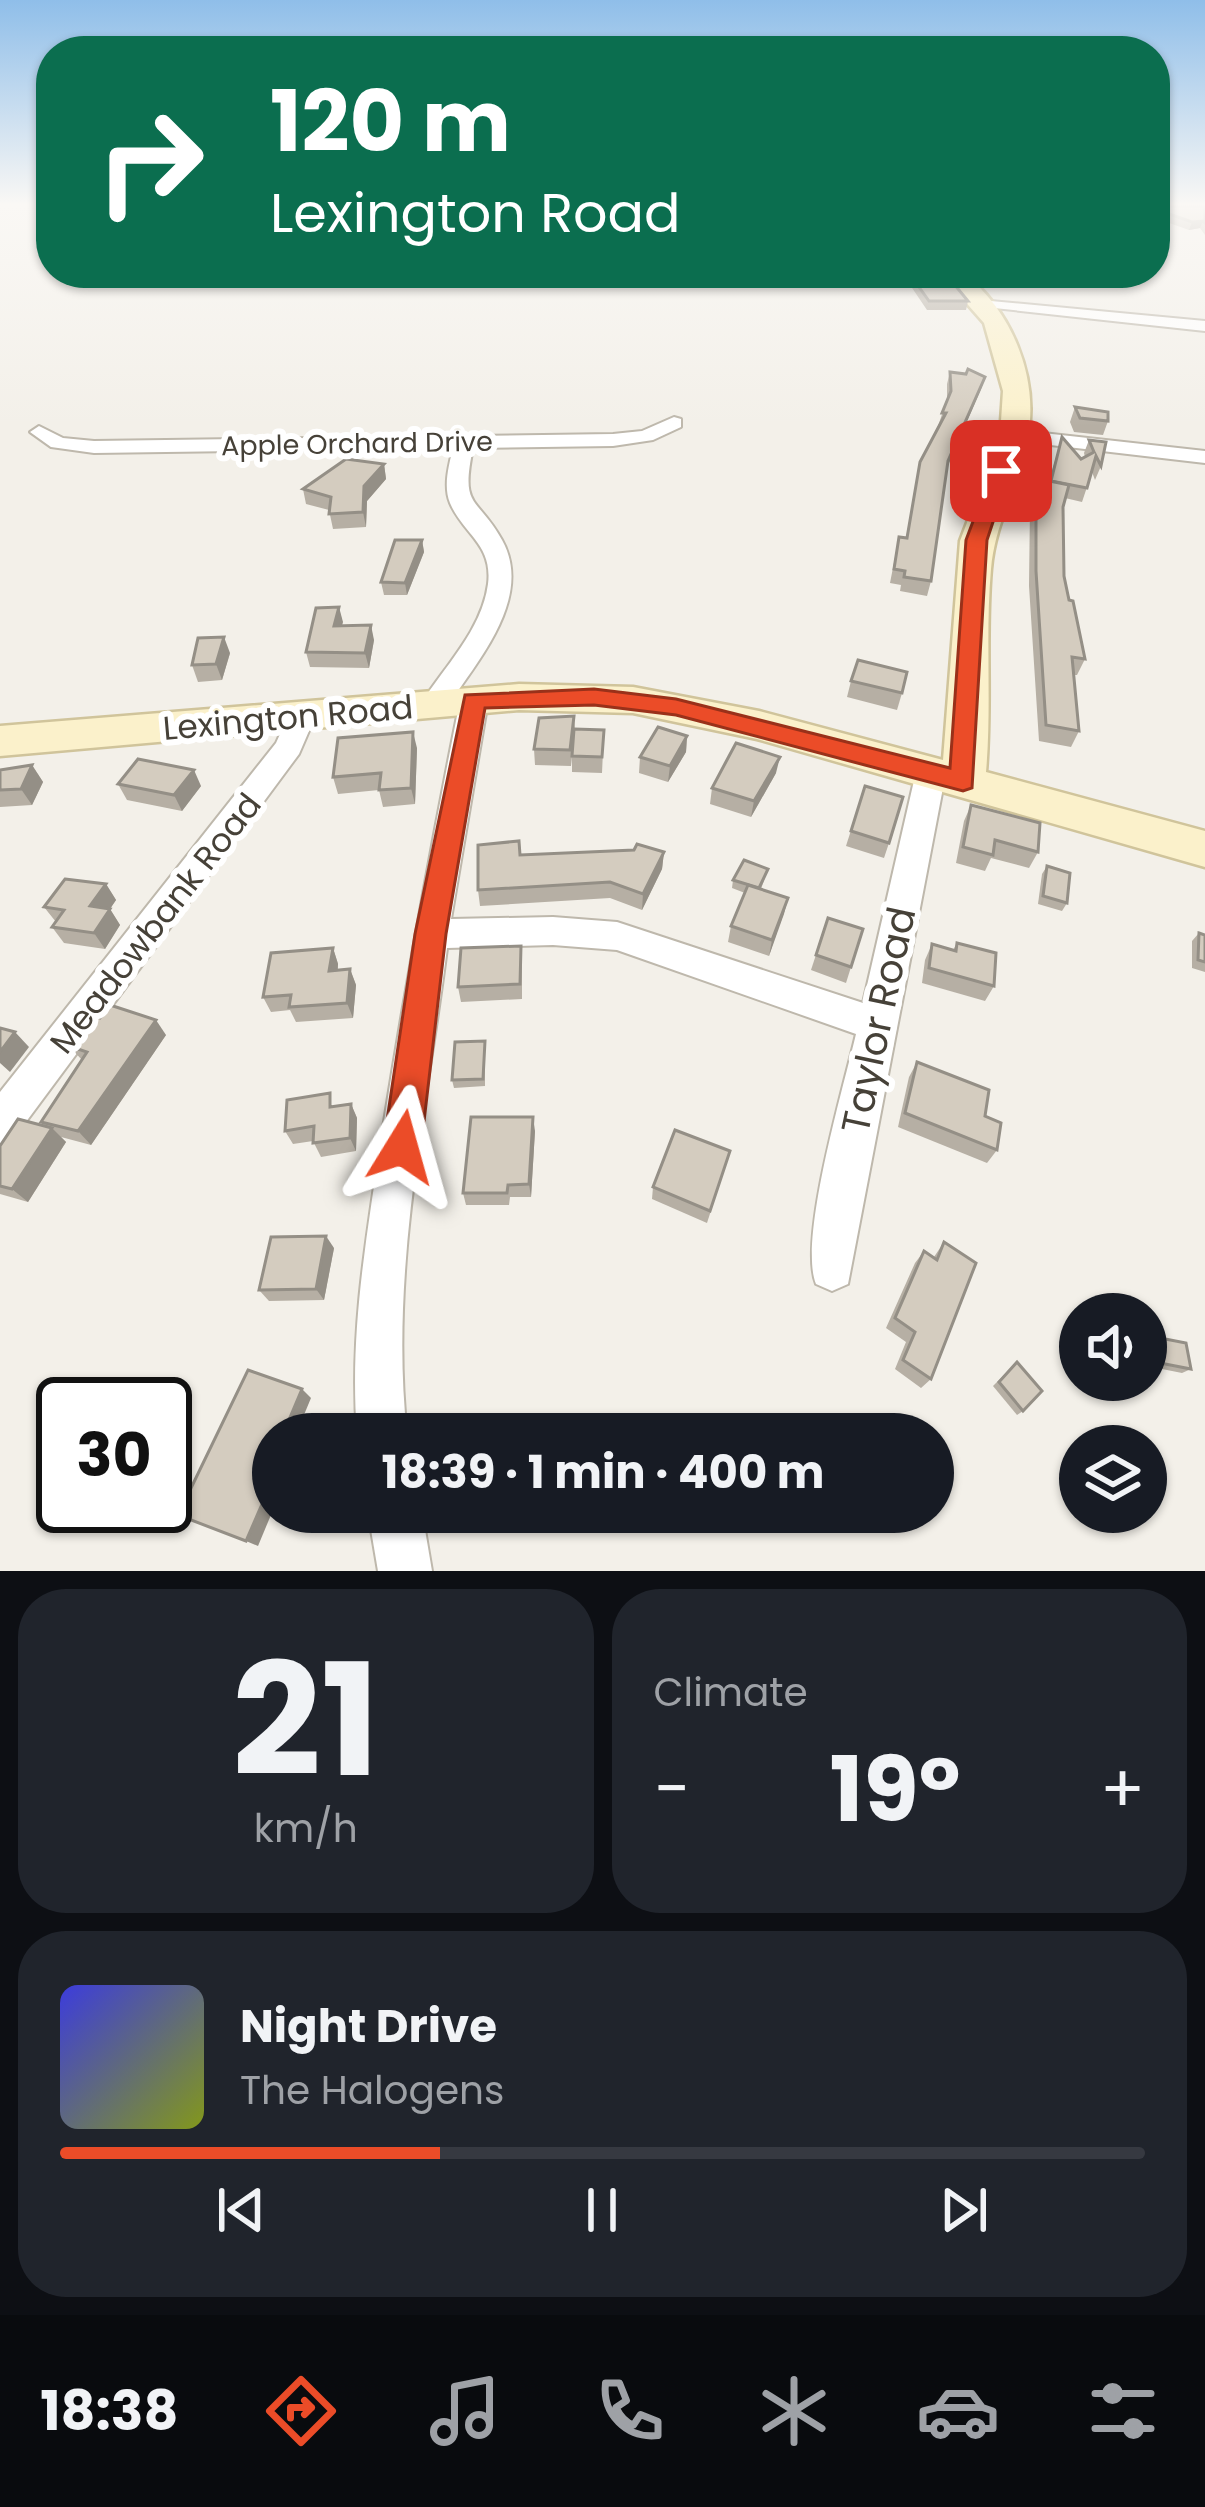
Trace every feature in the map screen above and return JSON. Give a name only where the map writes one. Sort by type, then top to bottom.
[{"type":"street","points":[[947,777],[976,540],[1015,436],[1015,385],[986,303],[968,288]]},
{"type":"street","points":[[986,303],[1205,326]]},
{"type":"street","name":"Apple Orchard Drive","points":[[39,432],[58,443],[94,447],[464,442],[630,439],[674,423]]},
{"type":"street","points":[[1015,436],[1205,457]]},
{"type":"street","points":[[380,1413],[376,1371],[383,1276],[430,934],[454,703],[500,580],[496,549],[457,496],[455,472],[464,442]]},
{"type":"street","name":"Lexington Road","points":[[0,741],[556,696],[633,700],[759,725],[1205,849]]},
{"type":"street","name":"Meadowbank Road","points":[[0,1124],[290,747],[301,717]]},
{"type":"street","name":"Taylor Road","points":[[832,1268],[845,1174],[878,1025],[947,777]]},
{"type":"street","points":[[430,934],[554,931],[617,936],[878,1025]]},
{"type":"street","points":[[399,1533],[405,1571]]},
{"type":"building","points":[[920,288],[957,288],[968,301],[929,301]]},
{"type":"building","points":[[968,369],[985,377],[948,461],[931,581],[904,577],[905,571],[894,569],[899,537],[907,538],[920,462],[946,413],[942,413],[951,391],[950,372],[966,374]]},
{"type":"building","points":[[1075,407],[1108,412],[1108,421],[1080,418]]},
{"type":"building","points":[[1062,437],[1081,459],[1094,452],[1089,440],[1106,442],[1101,466],[1096,456],[1087,488],[1051,481]]},
{"type":"building","points":[[346,459],[384,464],[364,486],[363,512],[329,514],[331,497],[303,489]]},
{"type":"building","points":[[1040,479],[1069,485],[1063,507],[1064,576],[1085,659],[1072,657],[1079,731],[1046,725],[1036,571]]},
{"type":"building","points":[[395,540],[422,540],[405,583],[381,582]]},
{"type":"building","points":[[339,607],[334,626],[371,625],[365,653],[306,652],[316,608]]},
{"type":"building","points":[[224,637],[216,664],[192,665],[198,638]]},
{"type":"building","points":[[858,660],[907,672],[902,693],[851,681]]},
{"type":"building","points":[[574,716],[570,750],[534,749],[539,718]]},
{"type":"building","points":[[658,727],[687,736],[670,766],[640,757]]},
{"type":"building","points":[[574,729],[604,730],[602,757],[572,756]]},
{"type":"building","points":[[413,732],[411,788],[379,790],[381,773],[333,777],[338,738]]},
{"type":"building","points":[[736,743],[780,757],[754,801],[712,788]]},
{"type":"building","points":[[138,759],[194,770],[174,795],[118,784]]},
{"type":"building","points":[[32,765],[21,789],[0,790],[0,770]]},
{"type":"building","points":[[865,786],[903,797],[889,843],[851,831]]},
{"type":"building","points":[[971,805],[1040,823],[1038,852],[995,840],[993,855],[963,847]]},
{"type":"building","points":[[519,841],[520,855],[634,850],[637,844],[664,852],[643,894],[610,882],[478,890],[478,845]]},
{"type":"building","points":[[744,860],[768,869],[759,888],[733,880]]},
{"type":"building","points":[[1047,866],[1070,873],[1067,903],[1043,896]]},
{"type":"building","points":[[65,879],[106,884],[90,906],[110,909],[94,933],[52,927],[64,910],[44,907]]},
{"type":"building","points":[[748,885],[788,898],[772,940],[731,926]]},
{"type":"building","points":[[828,918],[863,929],[851,967],[816,955]]},
{"type":"building","points":[[1199,933],[1205,935],[1205,962],[1198,960]]},
{"type":"building","points":[[957,943],[996,953],[994,986],[929,968],[932,944],[956,951]]},
{"type":"building","points":[[521,946],[520,984],[458,987],[461,948]]},
{"type":"building","points":[[333,948],[329,971],[350,969],[347,1003],[289,1007],[291,995],[263,997],[271,953]]},
{"type":"building","points":[[110,1005],[156,1020],[78,1131],[41,1122],[87,1052],[69,1046],[93,1015],[100,1018]]},
{"type":"building","points":[[0,1028],[15,1032],[0,1052]]},
{"type":"building","points":[[485,1041],[483,1079],[452,1080],[455,1042]]},
{"type":"building","points":[[917,1062],[989,1090],[985,1116],[1001,1123],[997,1150],[905,1113]]},
{"type":"building","points":[[330,1093],[330,1107],[351,1104],[350,1138],[313,1143],[314,1126],[285,1131],[287,1100]]},
{"type":"building","points":[[471,1117],[533,1117],[529,1184],[508,1185],[507,1193],[463,1193]]},
{"type":"building","points":[[18,1119],[52,1128],[12,1189],[0,1186],[0,1146]]},
{"type":"building","points":[[675,1130],[730,1151],[710,1211],[653,1187]]},
{"type":"building","points":[[326,1236],[316,1289],[259,1290],[271,1237]]},
{"type":"building","points":[[944,1242],[976,1263],[931,1379],[903,1360],[915,1332],[895,1318],[924,1251],[937,1260]]},
{"type":"building","points":[[1167,1339],[1186,1343],[1191,1369],[1167,1364]]},
{"type":"building","points":[[1017,1362],[1042,1391],[1023,1411],[999,1382]]},
{"type":"building","points":[[248,1370],[302,1389],[292,1413],[252,1413],[252,1527],[246,1541],[192,1520],[192,1486]]},
{"type":"route","points":[[402,1147],[430,934],[457,811],[474,700],[594,697],[676,707],[963,781],[976,540],[1001,471]]}]
